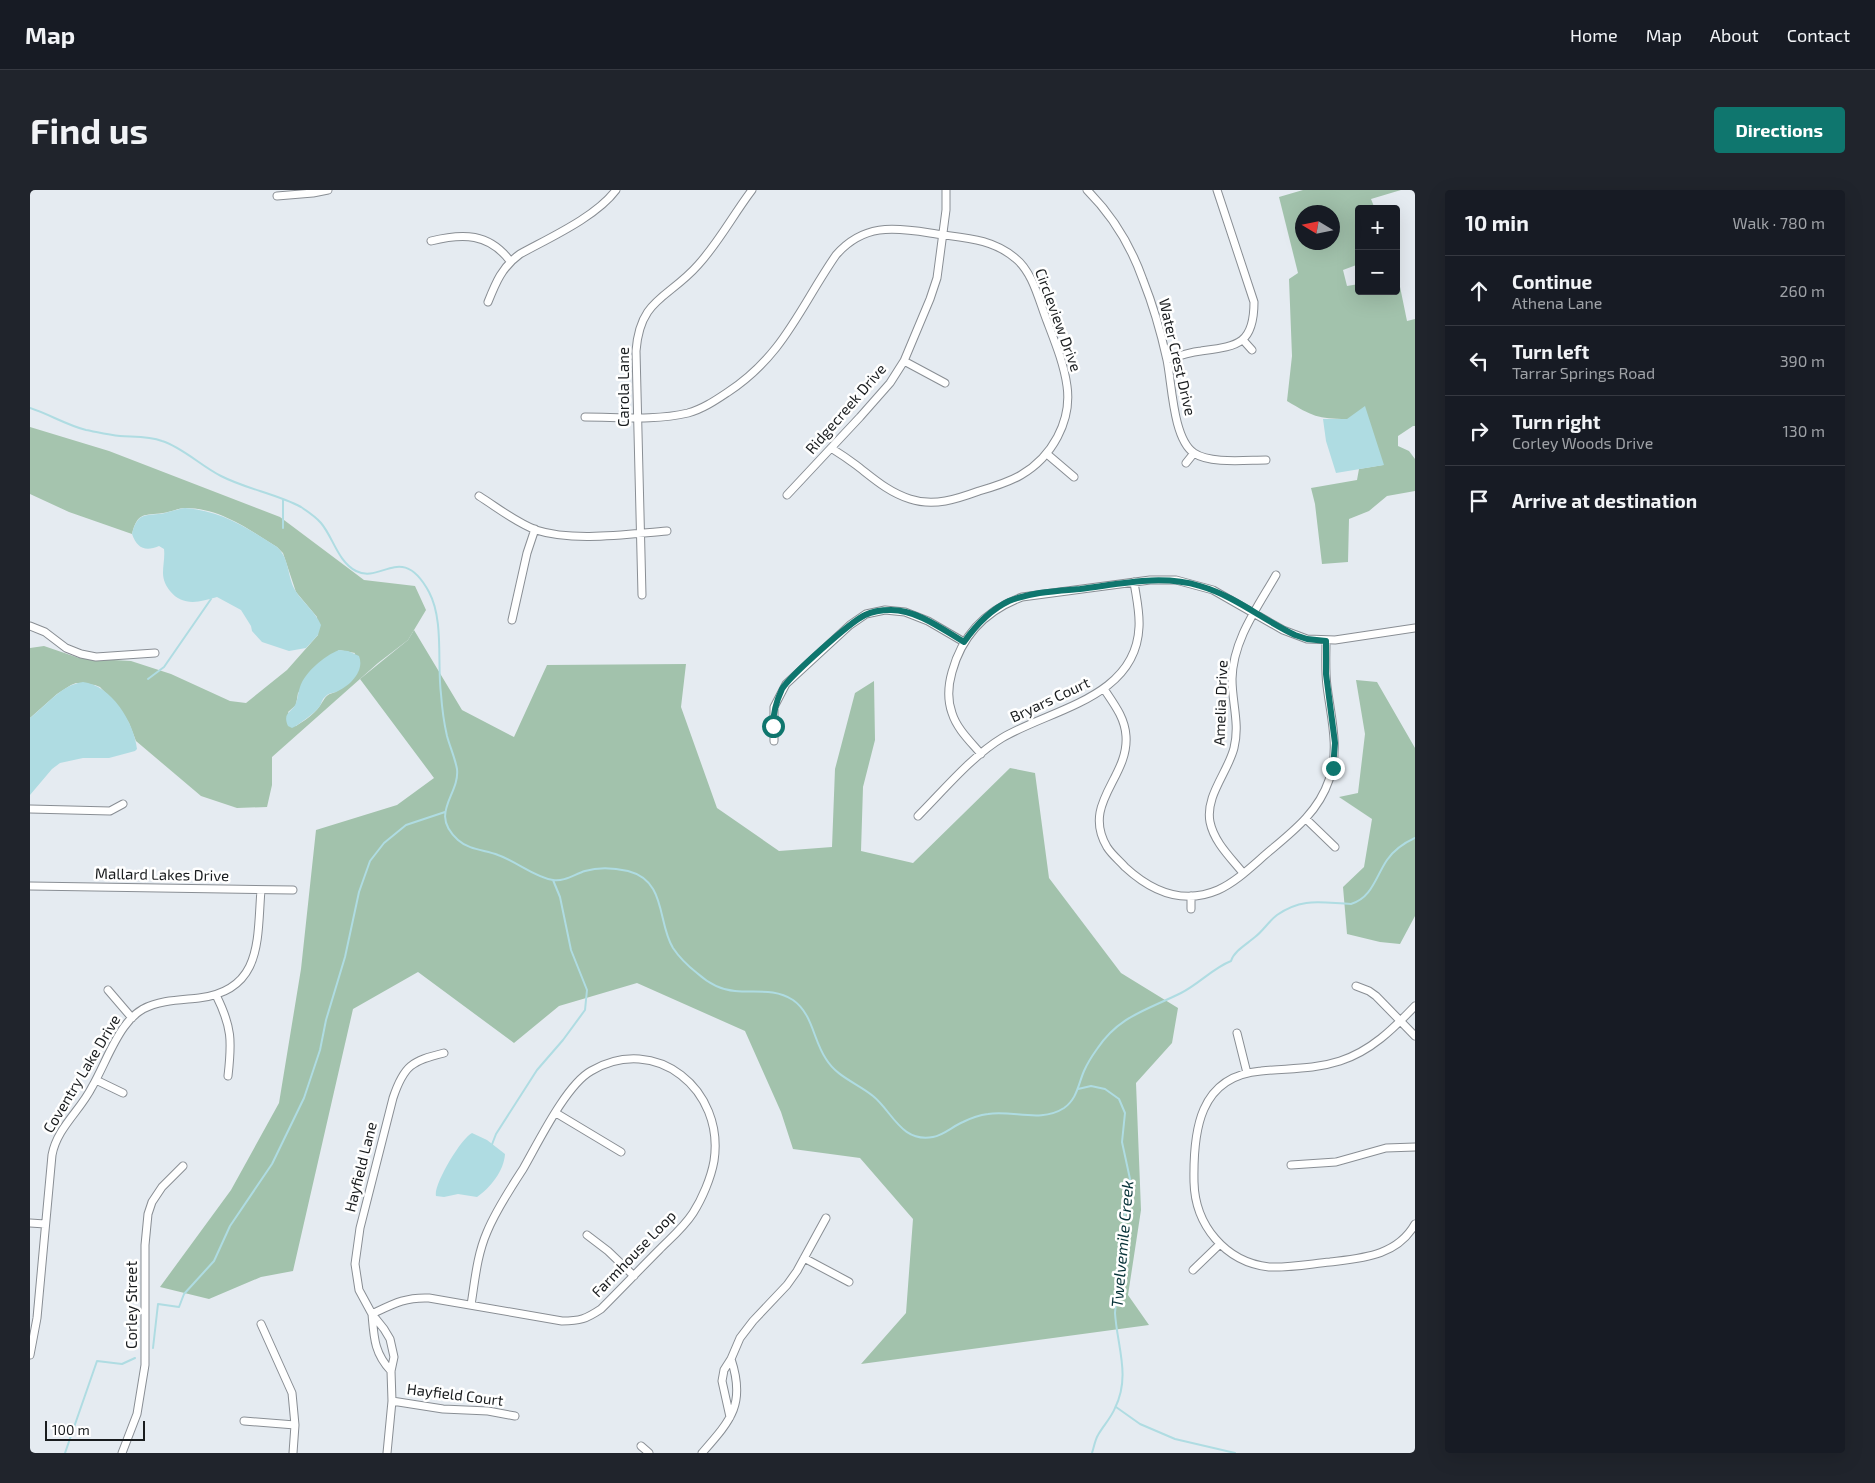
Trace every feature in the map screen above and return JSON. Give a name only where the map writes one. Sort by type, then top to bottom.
[{"type":"street","points":[[276,196],[328,190]]},
{"type":"street","points":[[488,302],[498,277],[510,261],[590,214],[603,205],[616,190]]},
{"type":"street","name":"Carola Lane","points":[[642,595],[636,352],[641,322],[659,299],[698,265],[752,190]]},
{"type":"street","name":"Ridgecreek Drive","points":[[787,495],[880,394],[904,361],[937,278],[946,210],[946,190]]},
{"type":"street","points":[[1167,360],[1195,352],[1234,346],[1243,340],[1252,322],[1254,302],[1217,190]]},
{"type":"street","name":"Water Crest Drive","points":[[1090,191],[1118,229],[1138,265],[1167,360],[1178,421],[1185,443],[1194,453]]},
{"type":"street","name":"Circleview Drive","points":[[585,417],[676,415],[701,408],[741,384],[756,371],[779,345],[836,255],[850,241],[868,233],[896,228],[976,239],[994,244],[1019,261],[1034,287],[1058,350],[1067,386],[1068,398],[1064,422],[1047,454],[1027,471],[1016,477],[953,500],[932,502],[911,500],[888,490],[831,448]]},
{"type":"street","points":[[431,240],[452,236],[472,236],[496,247],[510,261]]},
{"type":"street","points":[[1243,340],[1252,350]]},
{"type":"street","points":[[904,361],[945,384]]},
{"type":"street","points":[[1186,463],[1194,453],[1209,459],[1218,460],[1266,460]]},
{"type":"street","points":[[1047,454],[1074,476]]},
{"type":"street","points":[[479,496],[510,517],[535,529],[570,536],[667,531]]},
{"type":"street","points":[[512,620],[527,553],[535,529]]},
{"type":"street","name":"Amelia Drive","points":[[1244,873],[1214,835],[1210,823],[1209,810],[1212,798],[1235,745],[1237,726],[1233,694],[1233,668],[1239,643],[1254,612],[1276,575]]},
{"type":"street","points":[[981,754],[958,725],[952,713],[949,700],[950,679],[955,660],[964,642],[982,620],[1003,604],[1022,596],[1163,579],[1189,582],[1213,590],[1295,635],[1307,639],[1326,641],[1415,628]]},
{"type":"street","name":"Bryars Court","points":[[918,816],[981,754],[1013,732],[1104,689],[1117,678],[1134,652],[1138,639],[1138,614],[1134,582]]},
{"type":"street","points":[[774,741],[774,708],[786,684],[850,624],[866,614],[885,610],[905,612],[928,621],[964,642]]},
{"type":"street","points":[[30,626],[45,632],[66,648],[81,654],[96,656],[155,652]]},
{"type":"street","points":[[1104,689],[1121,717],[1125,729],[1126,742],[1123,760],[1101,805],[1100,824],[1105,842],[1116,858],[1148,885],[1172,894],[1191,896],[1220,889],[1244,873],[1306,819],[1324,792],[1333,768],[1335,756],[1334,730],[1326,674],[1326,641]]},
{"type":"street","points":[[30,809],[110,811],[123,804]]},
{"type":"street","points":[[1306,819],[1335,847]]},
{"type":"street","name":"Mallard Lakes Drive","points":[[30,886],[293,890]]},
{"type":"street","name":"Coventry Lake Drive","points":[[30,1355],[37,1318],[52,1155],[56,1142],[91,1090],[121,1031],[132,1018],[142,1010],[155,1004],[216,995],[240,980],[252,964],[256,951],[261,890]]},
{"type":"street","points":[[1191,896],[1191,909]]},
{"type":"street","points":[[1356,986],[1376,996],[1415,1036]]},
{"type":"street","points":[[108,990],[132,1018]]},
{"type":"street","points":[[216,995],[226,1015],[231,1035],[228,1076]]},
{"type":"street","points":[[1415,1006],[1377,1042],[1342,1061],[1310,1069],[1247,1073],[1224,1083],[1212,1094],[1203,1108],[1197,1124],[1194,1157],[1195,1198],[1202,1221],[1220,1244],[1244,1260],[1260,1265],[1277,1267],[1367,1257],[1383,1252],[1402,1240],[1415,1224]]},
{"type":"street","points":[[1237,1033],[1247,1073]]},
{"type":"street","name":"Hayfield Lane","points":[[387,1453],[392,1401],[391,1371],[394,1357],[390,1339],[372,1314],[360,1290],[355,1264],[360,1228],[399,1080],[404,1070],[422,1059],[444,1053]]},
{"type":"street","name":"Farmhouse Loop","points":[[372,1314],[398,1301],[412,1298],[429,1298],[562,1321],[577,1321],[587,1318],[601,1309],[692,1214],[714,1161],[715,1147],[708,1110],[697,1090],[687,1079],[676,1070],[656,1062],[625,1059],[603,1065],[578,1081],[556,1113],[487,1231],[479,1256],[471,1305]]},
{"type":"street","points":[[96,1080],[123,1093]]},
{"type":"street","points":[[556,1113],[621,1152]]},
{"type":"street","points":[[1291,1165],[1336,1162],[1386,1148],[1415,1147]]},
{"type":"street","name":"Corley Street","points":[[122,1453],[137,1414],[146,1365],[145,1245],[148,1214],[152,1202],[162,1187],[183,1166]]},
{"type":"street","points":[[730,1417],[722,1381],[724,1370],[740,1338],[787,1285],[826,1218]]},
{"type":"street","points":[[30,1223],[45,1224]]},
{"type":"street","points":[[587,1235],[608,1251],[634,1276]]},
{"type":"street","points":[[1193,1270],[1220,1244]]},
{"type":"street","points":[[804,1258],[849,1282]]},
{"type":"street","name":"Hayfield Lane","points":[[372,1314],[375,1344],[382,1361],[391,1371]]},
{"type":"street","points":[[262,1324],[292,1393],[295,1425],[293,1453]]},
{"type":"street","points":[[702,1453],[730,1417],[738,1396],[736,1374],[731,1359]]},
{"type":"street","name":"Hayfield Court","points":[[392,1401],[442,1409],[488,1411],[515,1416]]},
{"type":"street","points":[[244,1421],[295,1425]]},
{"type":"street","points":[[641,1446],[649,1453]]},
{"type":"green space","points":[[1303,190],[1401,190],[1371,199],[1373,205],[1355,205],[1355,266],[1343,270],[1347,286],[1355,285],[1355,295],[1400,295],[1400,287],[1407,321],[1415,319],[1415,426],[1398,436],[1398,446],[1409,451],[1415,459],[1415,491],[1387,496],[1369,511],[1349,519],[1348,562],[1322,564],[1315,504],[1311,488],[1357,480],[1359,469],[1383,465],[1347,419],[1316,416],[1287,401],[1292,356],[1289,279],[1298,273],[1279,197]]},
{"type":"green space","points":[[30,427],[109,451],[280,517],[364,580],[415,586],[426,610],[408,640],[378,663],[272,757],[272,785],[267,807],[237,808],[201,796],[136,741],[129,723],[119,707],[100,687],[76,683],[71,685],[57,694],[30,718],[30,648],[44,646],[79,658],[131,661],[171,674],[230,701],[246,703],[287,670],[318,635],[317,617],[296,592],[283,553],[277,547],[234,521],[199,509],[186,508],[143,516],[137,521],[132,534],[69,512],[30,494]],"holes":[[[339,650],[355,653],[336,692],[327,696],[314,713],[296,726],[288,712],[296,705],[298,693]]]},
{"type":"green space","points":[[414,630],[462,710],[514,737],[547,665],[686,664],[681,707],[717,808],[779,851],[832,847],[835,769],[855,693],[874,681],[875,740],[863,787],[861,851],[913,863],[1010,768],[1035,773],[1049,878],[1121,973],[1178,1008],[1172,1043],[1136,1083],[1141,1210],[1128,1295],[1149,1325],[861,1364],[906,1313],[913,1219],[860,1158],[793,1149],[781,1112],[745,1031],[637,983],[559,1006],[514,1043],[418,972],[353,1009],[293,1271],[261,1277],[209,1299],[160,1287],[231,1190],[279,1103],[301,969],[316,830],[397,805],[434,778],[360,679],[408,640]]},
{"type":"green space","points":[[1356,680],[1377,682],[1415,748],[1415,916],[1400,944],[1380,942],[1347,934],[1343,887],[1364,867],[1372,819],[1339,797],[1358,793],[1365,734]]},
{"type":"water","points":[[1365,406],[1384,465],[1336,473],[1326,441],[1323,419],[1347,419]]},
{"type":"water","points":[[185,508],[223,517],[255,533],[277,547],[284,557],[295,590],[316,615],[321,625],[318,635],[306,648],[289,651],[262,642],[252,631],[241,610],[217,597],[192,602],[180,599],[170,591],[163,576],[164,549],[159,546],[150,549],[142,548],[136,543],[132,534],[137,521],[144,516]]},
{"type":"water","points":[[339,650],[348,651],[359,656],[360,667],[355,677],[346,686],[327,695],[318,709],[306,719],[292,728],[288,726],[286,718],[296,703],[302,681],[321,660]]},
{"type":"water","points":[[83,682],[103,690],[112,697],[126,717],[135,738],[137,749],[109,758],[83,758],[60,763],[52,769],[30,795],[30,718],[61,691]]},
{"type":"water","points":[[472,1133],[487,1140],[505,1154],[499,1173],[487,1189],[477,1197],[458,1194],[444,1197],[436,1196],[436,1190],[443,1172],[467,1136]]},
{"type":"waterway","name":"Twelvemile Creek","points":[[30,408],[86,430],[116,436],[157,439],[177,448],[221,476],[282,498],[301,507],[321,523],[340,556],[356,571],[365,574],[392,568],[410,569],[419,577],[429,592],[437,615],[443,715],[457,769],[457,778],[445,813],[449,830],[467,846],[493,853],[539,876],[553,880],[561,880],[585,871],[601,868],[628,871],[640,876],[655,893],[668,938],[675,951],[687,964],[705,979],[724,989],[772,992],[793,1000],[805,1012],[822,1052],[836,1071],[867,1091],[880,1102],[905,1131],[922,1138],[937,1136],[959,1124],[985,1114],[1046,1115],[1064,1108],[1072,1100],[1085,1068],[1095,1052],[1106,1038],[1124,1021],[1145,1009],[1181,993],[1231,961],[1238,951],[1258,935],[1274,917],[1286,909],[1304,903],[1351,904],[1358,901],[1369,892],[1390,856],[1415,838]]},
{"type":"waterway","points":[[283,500],[283,528]]},
{"type":"waterway","points":[[148,679],[164,667],[211,599]]},
{"type":"waterway","points":[[153,1348],[158,1304],[179,1307],[184,1294],[214,1261],[230,1226],[272,1164],[304,1098],[320,1050],[326,1020],[345,957],[359,892],[370,861],[384,843],[406,825],[445,812]]},
{"type":"waterway","points":[[491,1147],[496,1134],[537,1070],[563,1040],[585,1010],[587,990],[571,950],[560,897],[553,880]]},
{"type":"waterway","name":"Twelvemile Creek","points":[[1078,1089],[1091,1086],[1105,1089],[1119,1099],[1125,1113],[1122,1142],[1130,1179],[1122,1233],[1115,1313],[1122,1361],[1122,1384],[1115,1408],[1097,1437],[1092,1453]]},
{"type":"waterway","points":[[65,1453],[97,1361],[122,1364],[135,1358]]},
{"type":"waterway","points":[[1116,1407],[1140,1424],[1175,1439],[1235,1453]]},
{"type":"route","points":[[773,726],[774,708],[786,684],[850,624],[866,614],[885,610],[898,610],[928,621],[964,642],[972,630],[992,611],[1022,596],[1163,579],[1189,582],[1213,590],[1225,595],[1283,630],[1307,639],[1326,641],[1327,686],[1335,743],[1333,768]]}]
